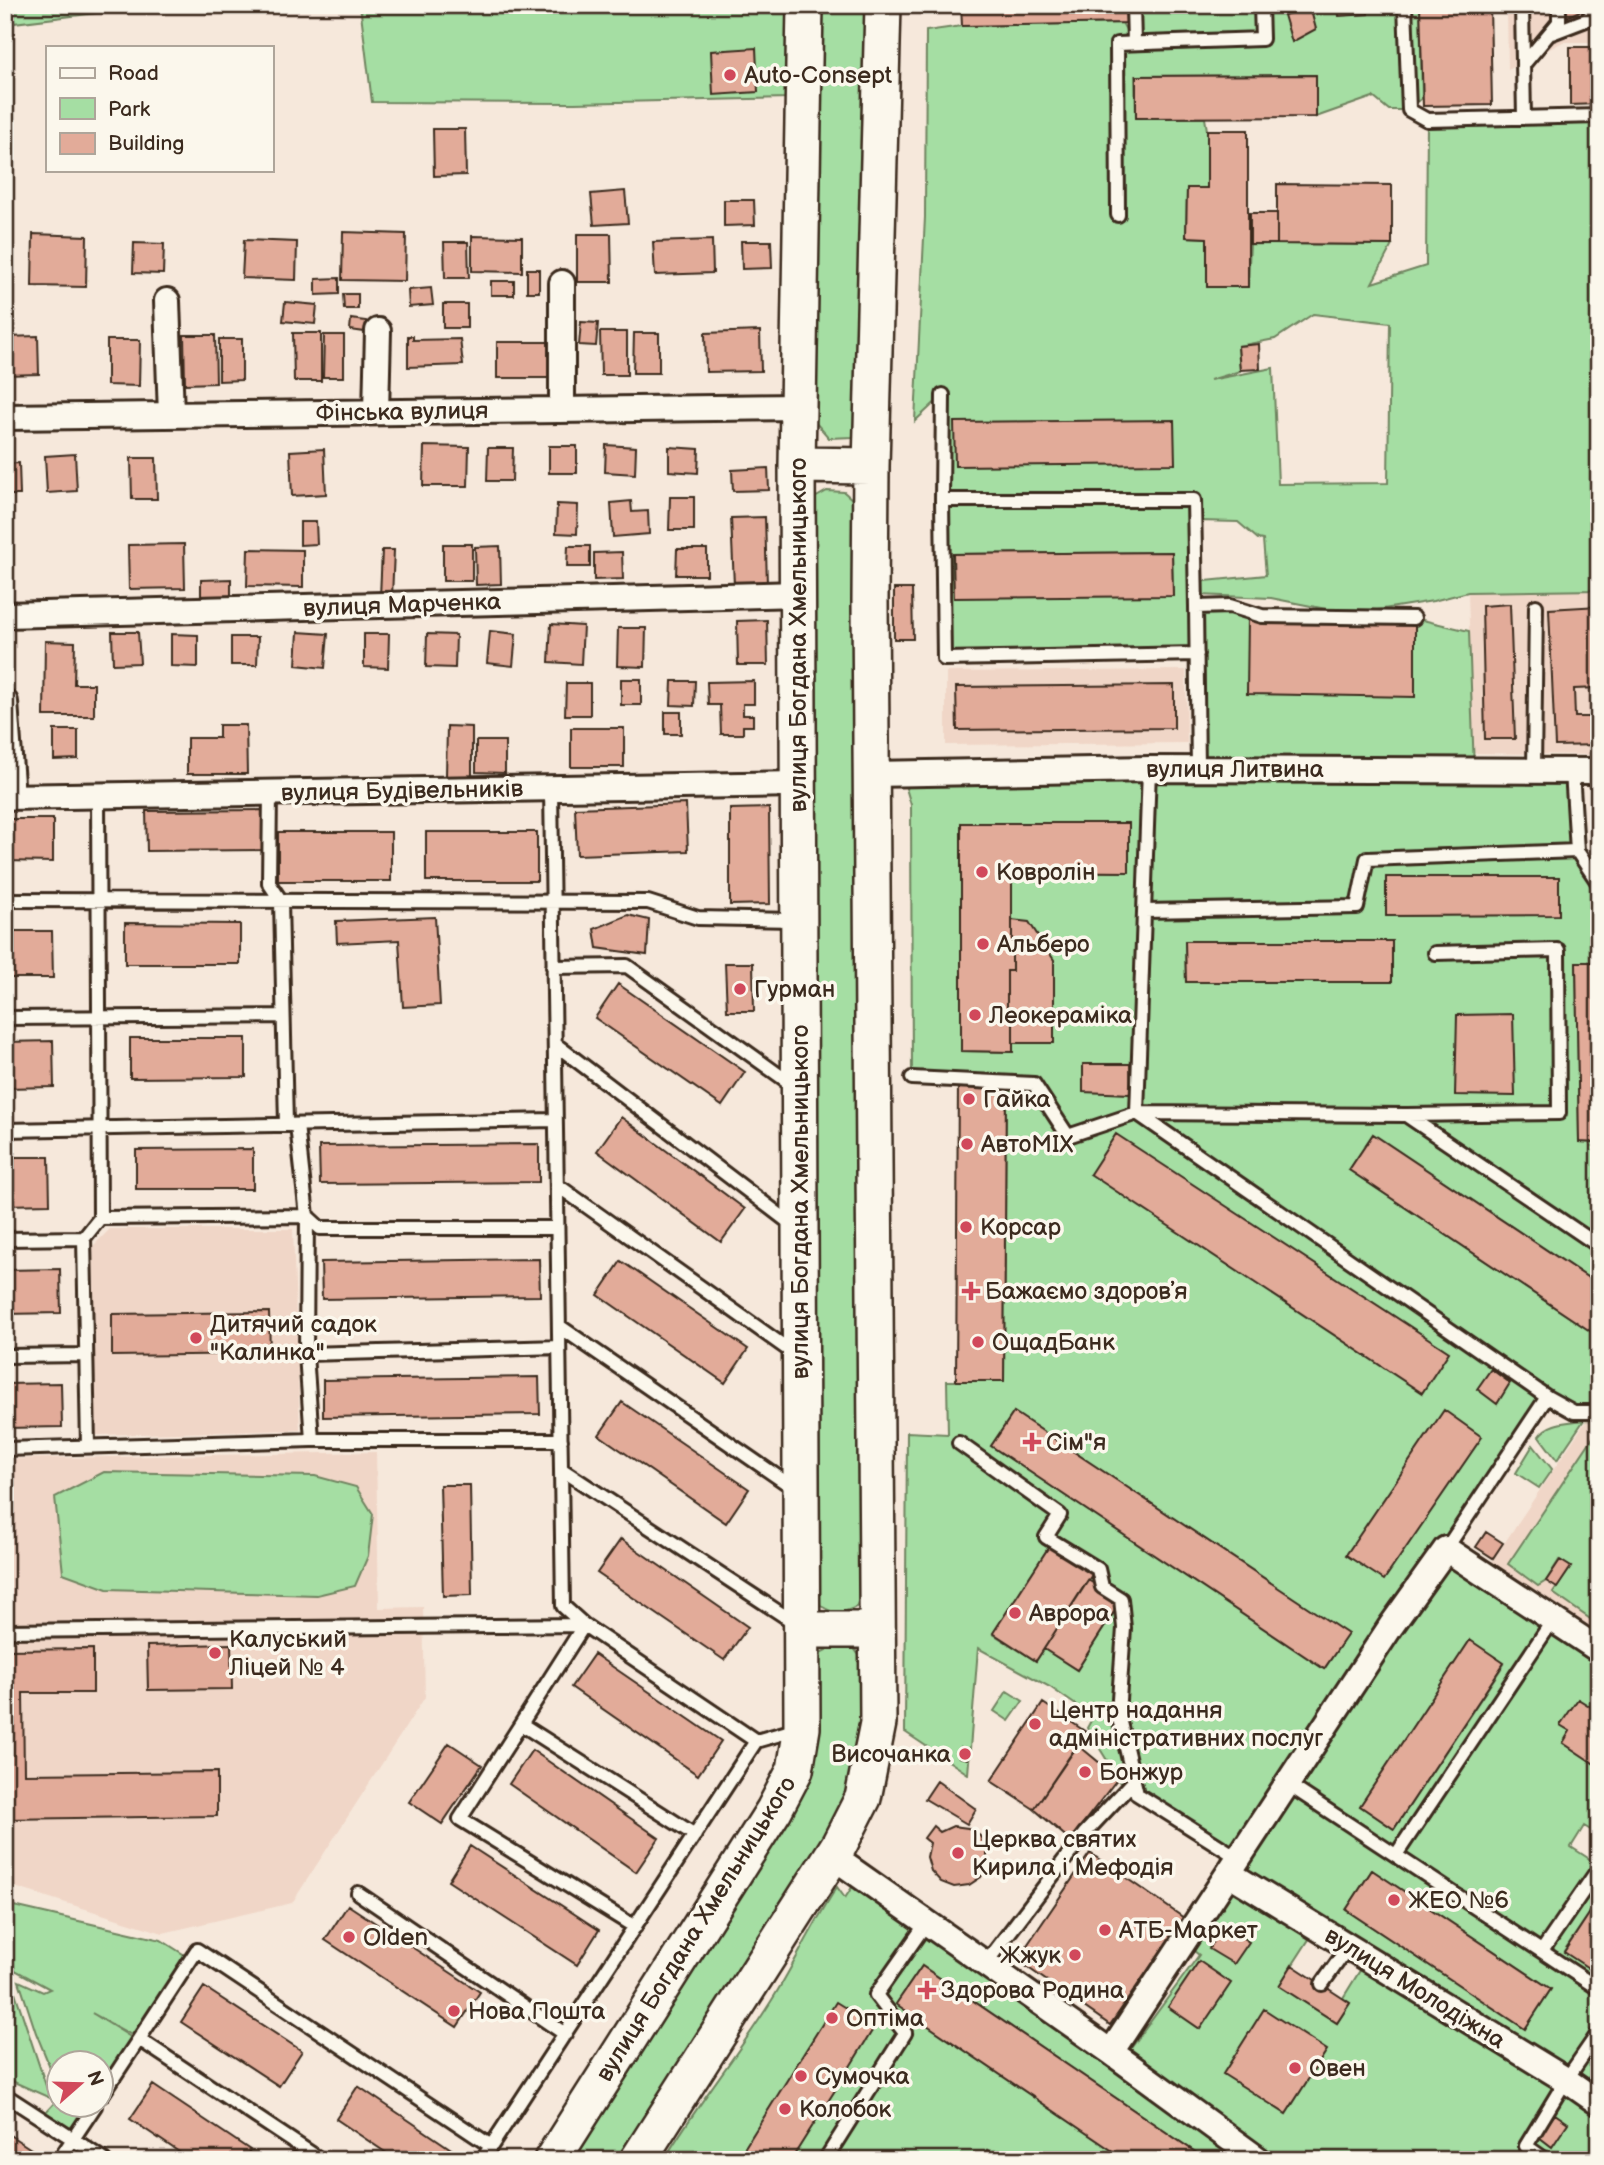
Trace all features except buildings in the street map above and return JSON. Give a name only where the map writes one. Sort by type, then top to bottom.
[{"type":"street","name":"вулиця Богдана Хмельницького","points":[[552,2160],[774,1810],[795,1770],[802,1728],[797,465],[805,5]]},
{"type":"street","points":[[638,2160],[832,1856],[863,1798],[878,1723],[871,466],[883,5]]},
{"type":"street","points":[[562,283],[562,410]]},
{"type":"street","points":[[167,301],[171,415]]},
{"type":"street","points":[[376,412],[378,331]]},
{"type":"street","name":"Фінська вулиця","points":[[5,417],[799,407]]},
{"type":"street","points":[[797,465],[871,466]]},
{"type":"street","name":"вулиця Марченка","points":[[5,615],[798,594]]},
{"type":"street","points":[[5,702],[9,797]]},
{"type":"street","name":"вулиця Литвина","points":[[871,774],[1149,769],[1599,771]]},
{"type":"street","name":"вулиця Будівельників","points":[[9,797],[799,785]]},
{"type":"street","points":[[1111,2052],[1391,1626],[1446,1549],[1599,1650]]},
{"type":"street","points":[[802,1630],[877,1630]]},
{"type":"street","points":[[832,1856],[1111,2052],[1259,2160]]},
{"type":"street","name":"вулиця Молодіжна","points":[[1235,1866],[1348,1947],[1566,2080],[1599,2103]]},
{"type":"lane","points":[[1133,5],[1134,43]]},
{"type":"lane","points":[[1118,215],[1117,44],[1262,39],[1261,5]]},
{"type":"lane","points":[[1405,5],[1409,110],[1427,120],[1599,116]]},
{"type":"lane","points":[[1522,5],[1524,117]]},
{"type":"lane","points":[[1523,65],[1559,22],[1559,5]]},
{"type":"lane","points":[[1548,34],[1586,20],[1599,7]]},
{"type":"lane","points":[[943,395],[944,659],[1196,654]]},
{"type":"lane","points":[[942,500],[1194,500],[1198,769]]},
{"type":"lane","points":[[1196,607],[1230,606],[1262,616],[1414,618]]},
{"type":"lane","points":[[1534,770],[1536,606]]},
{"type":"lane","points":[[1137,1113],[1149,769]]},
{"type":"lane","points":[[1572,771],[1577,850],[1599,884]]},
{"type":"lane","points":[[551,789],[563,1606],[584,1625],[757,1741]]},
{"type":"lane","points":[[270,793],[269,883],[281,901],[283,1016],[291,1125],[306,1216],[306,1354],[312,1440]]},
{"type":"lane","points":[[88,1446],[84,1238],[100,1218],[98,796]]},
{"type":"lane","points":[[1144,911],[1357,907],[1367,859],[1577,850]]},
{"type":"lane","points":[[5,900],[648,902],[698,918],[799,920]]},
{"type":"lane","points":[[912,1078],[1034,1084],[1068,1136],[1137,1113],[1559,1113],[1558,950],[1435,953]]},
{"type":"lane","points":[[553,967],[627,966],[800,1091]]},
{"type":"lane","points":[[5,1018],[283,1016]]},
{"type":"lane","points":[[555,1044],[800,1231]]},
{"type":"lane","points":[[1137,1113],[1547,1397],[1574,1412],[1599,1412]]},
{"type":"lane","points":[[1406,1115],[1599,1246]]},
{"type":"lane","points":[[5,1130],[555,1120]]},
{"type":"lane","points":[[556,1185],[801,1359]]},
{"type":"lane","points":[[100,1218],[306,1216],[320,1228],[557,1228]]},
{"type":"lane","points":[[5,1239],[84,1238]]},
{"type":"lane","points":[[559,1326],[801,1493]]},
{"type":"lane","points":[[306,1354],[559,1347]]},
{"type":"lane","points":[[5,1356],[86,1355]]},
{"type":"lane","points":[[1446,1549],[1547,1397]]},
{"type":"lane","points":[[5,1449],[312,1440],[561,1440]]},
{"type":"lane","points":[[959,1443],[1060,1515],[1046,1536],[1098,1569],[1102,1587],[1121,1600],[1124,1628],[1118,1714],[1137,1794],[1235,1866]]},
{"type":"lane","points":[[561,1469],[802,1630]]},
{"type":"lane","points":[[1396,1855],[1553,1620]]},
{"type":"lane","points":[[5,1631],[584,1625]]},
{"type":"lane","points":[[584,1625],[460,1819],[635,1927]]},
{"type":"lane","points":[[521,1724],[695,1835]]},
{"type":"lane","points":[[482,2160],[757,1741],[802,1728]]},
{"type":"lane","points":[[986,1964],[1085,1833],[1134,1781]]},
{"type":"lane","points":[[1289,1785],[1599,1989]]},
{"type":"lane","points":[[1542,1951],[1599,1868]]},
{"type":"lane","points":[[358,1893],[565,2034]]},
{"type":"lane","points":[[825,2160],[905,2033],[876,1995],[927,1922]]},
{"type":"lane","points":[[1322,1984],[1348,1947]]},
{"type":"lane","points":[[116,2074],[197,1950],[491,2146]]},
{"type":"lane","points":[[1546,2160],[1526,2147],[1566,2080],[1599,2032]]},
{"type":"lane","points":[[139,2039],[321,2160]]},
{"type":"lane","points":[[5,2095],[104,2160]]},
{"type":"lane","points":[[59,2160],[85,2120]]},
{"type":"shaded area","points":[[1507,5],[1599,5],[1599,42],[1563,42],[1508,70]]},
{"type":"shaded area","points":[[1599,590],[1599,755],[1473,753],[1468,592]]},
{"type":"shaded area","points":[[1186,670],[1187,743],[946,745],[946,672]]},
{"type":"shaded area","name":"Дитячий садок \"Калинка\"","points":[[110,1229],[293,1229],[300,1430],[96,1435],[93,1246]]},
{"type":"shaded area","points":[[1586,1421],[1599,1421],[1599,1643],[1487,1569]]},
{"type":"shaded area","name":"Калуський Ліцей № 4","points":[[376,1452],[379,1608],[423,1607],[425,1697],[292,1903],[163,1933],[5,1884],[5,1459]]},
{"type":"green space","points":[[5,5],[163,5],[5,24]]},
{"type":"green space","points":[[360,5],[786,5],[789,98],[574,103],[372,102]]},
{"type":"green space","points":[[819,5],[869,5],[862,423],[853,437],[829,438],[815,422]]},
{"type":"green space","points":[[1133,5],[1420,5],[1422,98],[1409,110],[1389,110],[1373,97],[1316,117],[1316,75],[1135,76],[1136,118],[1205,118],[1207,188],[1187,188],[1186,237],[1207,238],[1207,286],[1248,286],[1250,244],[1392,245],[1372,283],[1426,266],[1427,120],[1599,116],[1599,590],[1468,592],[1377,610],[1326,609],[1271,598],[1199,595],[1196,607],[1414,618],[1469,631],[1474,770],[1572,771],[1577,851],[1599,884],[1599,962],[1576,962],[1579,1142],[1599,1143],[1599,1285],[1373,1134],[1349,1170],[1599,1337],[1599,1421],[1584,1420],[1540,1394],[1375,1651],[1446,1549],[1599,1650],[1599,1712],[1578,1699],[1561,1725],[1570,1731],[1563,1743],[1599,1767],[1599,1835],[1584,1826],[1571,1847],[1599,1865],[1599,1899],[1564,1951],[1599,1975],[1599,2160],[1207,2160],[922,1966],[897,2003],[1126,2160],[1004,2160],[989,2150],[982,2160],[664,2160],[762,2016],[837,1887],[845,1898],[860,1875],[1129,2051],[1199,1955],[1184,1943],[1240,1859],[1137,1794],[1123,1792],[1118,1778],[1087,1728],[1093,1717],[1050,1687],[978,1648],[968,1774],[905,1732],[907,1432],[948,1434],[947,1381],[1004,1381],[1006,1084],[912,1082],[911,805],[906,788],[906,772],[1198,769],[1197,654],[944,659],[942,396],[915,421],[925,217],[926,31],[962,26],[1122,23],[1133,42]],"holes":[[[1313,314],[1390,323],[1388,483],[1278,484],[1273,368],[1210,380],[1240,371],[1238,346],[1275,339]],[[1199,521],[1238,522],[1258,539],[1263,540],[1266,575],[1196,582]],[[1172,552],[1173,595],[954,597],[952,554]],[[961,823],[1128,872],[1012,871],[1012,920],[1054,960],[1054,1043],[1013,1043],[1012,1052],[961,1051]],[[1387,877],[1559,877],[1559,914],[1387,916]],[[1185,941],[1391,941],[1392,981],[1186,982]],[[1083,1064],[1130,1065],[1131,1094],[1084,1091]],[[1014,1412],[1347,1634],[1325,1668],[991,1446]],[[1052,1542],[1088,1580],[1121,1601],[1077,1670],[1044,1649],[1036,1661],[993,1634]],[[1470,1641],[1504,1664],[1394,1829],[1360,1806]],[[1372,1870],[1551,1989],[1525,2028],[1346,1910]],[[1317,1927],[1367,1959],[1343,1998],[1350,2003],[1337,2023],[1279,1986]]]},
{"type":"green space","points":[[827,491],[844,492],[853,500],[861,1594],[856,1607],[838,1612],[821,1606],[816,1592],[813,499]]},
{"type":"green space","points":[[1594,782],[1599,782],[1599,836],[1594,830]]},
{"type":"green space","points":[[1584,1420],[1557,1460],[1539,1436],[1554,1425]]},
{"type":"green space","points":[[1599,1435],[1599,1625],[1553,1593],[1571,1567],[1559,1560],[1546,1581],[1538,1586],[1508,1564],[1594,1436]]},
{"type":"green space","points":[[1533,1445],[1552,1469],[1539,1488],[1516,1473]]},
{"type":"green space","points":[[104,1472],[315,1476],[356,1487],[373,1514],[368,1556],[355,1586],[317,1595],[107,1589],[63,1573],[55,1497]]},
{"type":"green space","points":[[834,1646],[853,1647],[863,1661],[861,1747],[842,1807],[620,2160],[564,2160],[805,1777],[813,1666],[820,1653]]},
{"type":"green space","points":[[1007,1691],[1023,1701],[1009,1721],[994,1711]]},
{"type":"green space","points":[[5,1904],[161,1940],[191,1959],[139,2039],[92,2013],[137,2041],[116,2073],[116,2050],[46,2050],[46,2057],[19,1981],[43,1992],[50,1989],[6,1965],[46,2086],[46,2096],[5,2078]]},
{"type":"green space","points":[[46,2112],[46,2120],[86,2120],[73,2139],[40,2118]]},
{"type":"place","name":"Auto-Consept","points":[[730,75]]},
{"type":"place","name":"Ковролін","points":[[982,872]]},
{"type":"place","name":"Альберо","points":[[983,944]]},
{"type":"place","name":"Гурман","points":[[740,989]]},
{"type":"place","name":"Леокераміка","points":[[975,1015]]},
{"type":"place","name":"Гайка","points":[[969,1099]]},
{"type":"place","name":"АвтоMIX","points":[[967,1144]]},
{"type":"place","name":"Корсар","points":[[966,1227]]},
{"type":"place","name":"Бажаємо здоровʼя","points":[[971,1291]]},
{"type":"place","name":"Дитячий садок \"Калинка\"","points":[[196,1338]]},
{"type":"place","name":"ОщадБанк","points":[[978,1342]]},
{"type":"place","name":"Сім\"я","points":[[1032,1442]]},
{"type":"place","name":"Аврора","points":[[1015,1613]]},
{"type":"place","name":"Калуський Ліцей № 4","points":[[215,1653]]},
{"type":"place","name":"Центр надання адміністративних послуг","points":[[1035,1724]]},
{"type":"place","name":"Височанка","points":[[965,1754]]},
{"type":"place","name":"Бонжур","points":[[1085,1772]]},
{"type":"place","name":"Церква святих Кирила і Мефодія","points":[[958,1853]]},
{"type":"place","name":"ЖЕО №6","points":[[1394,1900]]},
{"type":"place","name":"АТБ-Маркет","points":[[1105,1930]]},
{"type":"place","name":"Olden","points":[[349,1937]]},
{"type":"place","name":"Жжук","points":[[1075,1955]]},
{"type":"place","name":"Здорова Родина","points":[[927,1990]]},
{"type":"place","name":"Нова Пошта","points":[[454,2011]]},
{"type":"place","name":"Оптіма","points":[[832,2018]]},
{"type":"place","name":"Овен","points":[[1295,2068]]},
{"type":"place","name":"Сумочка","points":[[801,2076]]},
{"type":"place","name":"Колобок","points":[[785,2109]]}]
